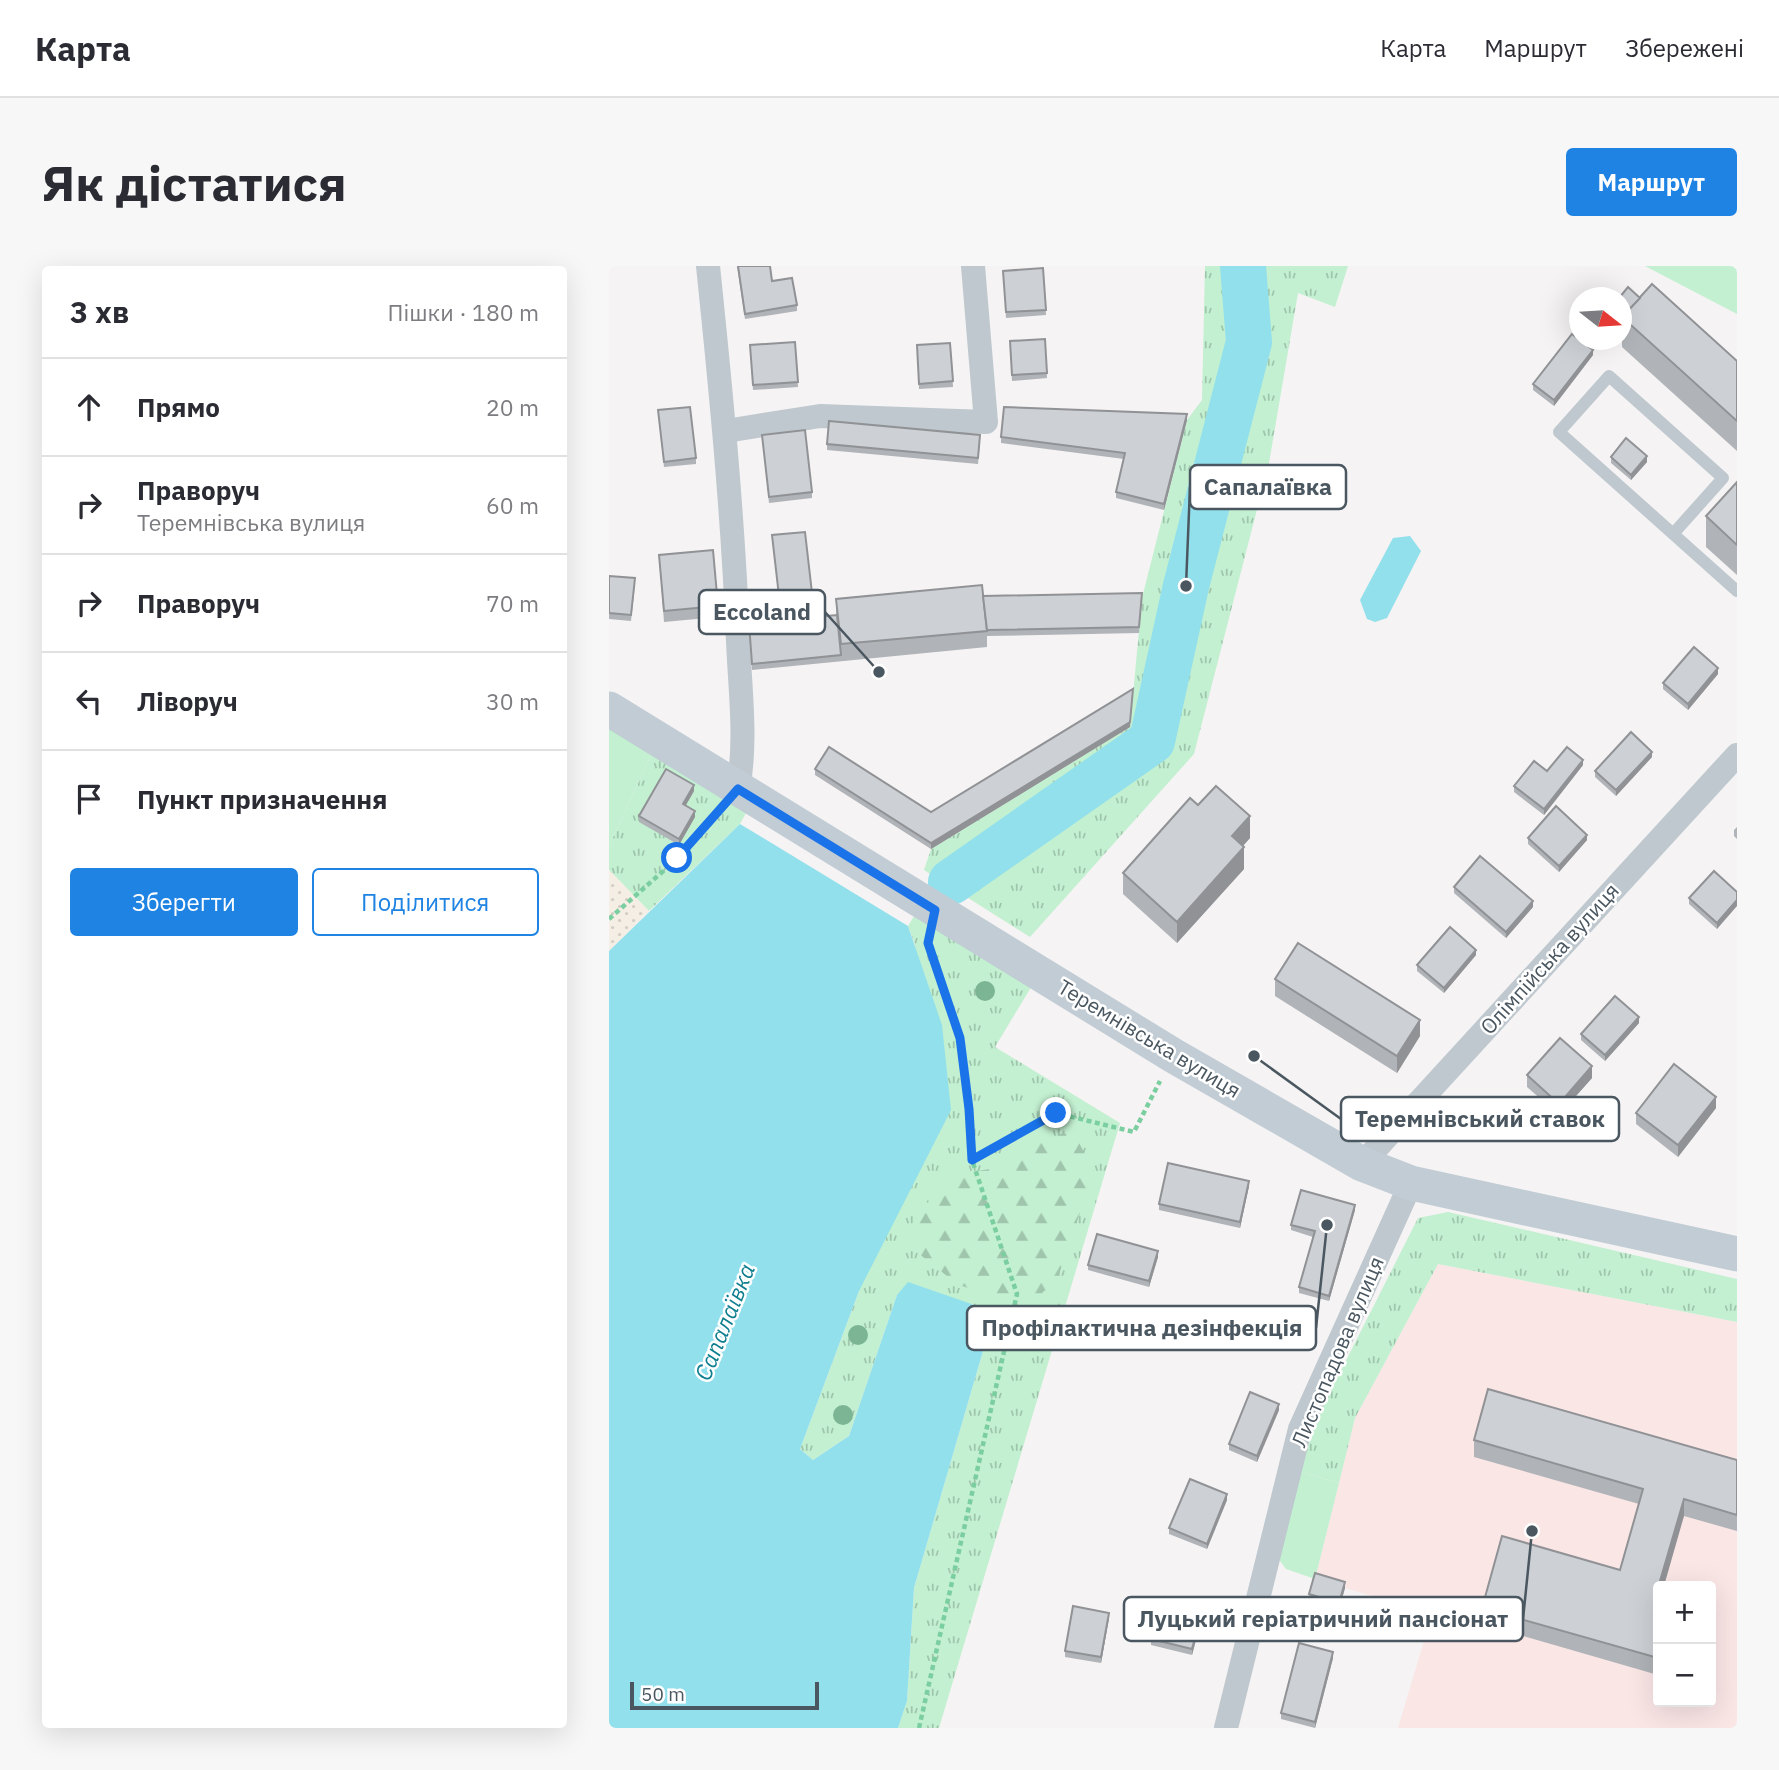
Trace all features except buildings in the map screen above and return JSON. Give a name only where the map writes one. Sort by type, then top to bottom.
[{"type":"street","points":[[708,266],[726,431],[743,764],[738,789]]},
{"type":"street","points":[[726,431],[820,416],[986,422],[973,266]]},
{"type":"street","name":"Теремнівська вулиця","points":[[609,709],[1174,1056],[1362,1164],[1411,1183],[1737,1254]]},
{"type":"street","name":"Олімпійська вулиця","points":[[1362,1164],[1737,755]]},
{"type":"street","name":"Листопадова вулиця","points":[[1226,1728],[1300,1429],[1411,1183]]},
{"type":"lane","points":[[1673,534],[1723,478],[1609,376],[1559,432],[1673,534],[1737,591]]},
{"type":"path","points":[[609,919],[677,858],[738,789]]},
{"type":"path","points":[[919,1728],[1017,1294],[972,1160],[960,1038],[928,943],[935,910]]},
{"type":"path","points":[[972,1160],[1056,1113],[1134,1132],[1174,1056]]},
{"type":"shaded area","points":[[1438,1264],[1737,1322],[1737,1728],[1398,1728],[1432,1614],[1315,1579],[1355,1418]]},
{"type":"green space","points":[[1205,266],[1348,266],[1335,307],[1298,293],[1269,463],[1194,754],[1030,937],[924,870],[931,849],[1130,727],[1142,598],[1187,420],[1202,400]]},
{"type":"green space","points":[[1645,266],[1737,266],[1737,314]]},
{"type":"green space","points":[[609,726],[652,753],[609,846]]},
{"type":"green space","points":[[652,753],[747,811],[740,824],[649,911],[609,870],[609,846]]},
{"type":"green space","points":[[916,913],[1033,984],[995,1047],[1120,1123],[939,1728],[898,1728],[907,1701],[914,1588],[990,1327],[986,1309],[897,1295],[849,1436],[813,1460],[800,1449],[859,1291],[915,945],[908,926]]},
{"type":"green space","points":[[1072,1129],[1094,1172],[1056,1283],[1034,1298],[995,1298],[957,1284],[918,1253],[912,1224],[948,1175],[997,1168],[1030,1148]]},
{"type":"green space","points":[[1448,1212],[1737,1279],[1737,1322],[1438,1264],[1355,1418],[1339,1483],[1300,1472],[1316,1420],[1418,1218]]},
{"type":"green space","points":[[1300,1472],[1339,1483],[1315,1579],[1286,1569],[1277,1557]]},
{"type":"sand","points":[[609,870],[649,911],[609,951]]},
{"type":"water","points":[[1410,536],[1421,551],[1387,618],[1375,622],[1367,619],[1360,600],[1393,538]]},
{"type":"water","points":[[740,824],[908,926],[942,1025],[951,1110],[859,1291],[800,1449],[813,1460],[849,1436],[897,1295],[908,1282],[986,1309],[990,1327],[914,1588],[907,1701],[898,1728],[609,1728],[609,951]]},
{"type":"waterway","name":"Сапалаївка","points":[[951,882],[1152,741],[1186,586],[1249,342],[1243,266]]},
{"type":"place","name":"Сапалаївка","points":[[1186,586]]},
{"type":"place","name":"Eccoland","points":[[879,672]]},
{"type":"place","name":"Теремнівський ставок","points":[[1254,1056]]},
{"type":"place","name":"Профілактична дезінфекція","points":[[1327,1225]]},
{"type":"place","name":"Луцький геріатричний пансіонат","points":[[1532,1531]]},
{"type":"route","points":[[677,858],[738,789],[935,910],[928,943],[960,1038],[972,1160],[1056,1113]]}]
